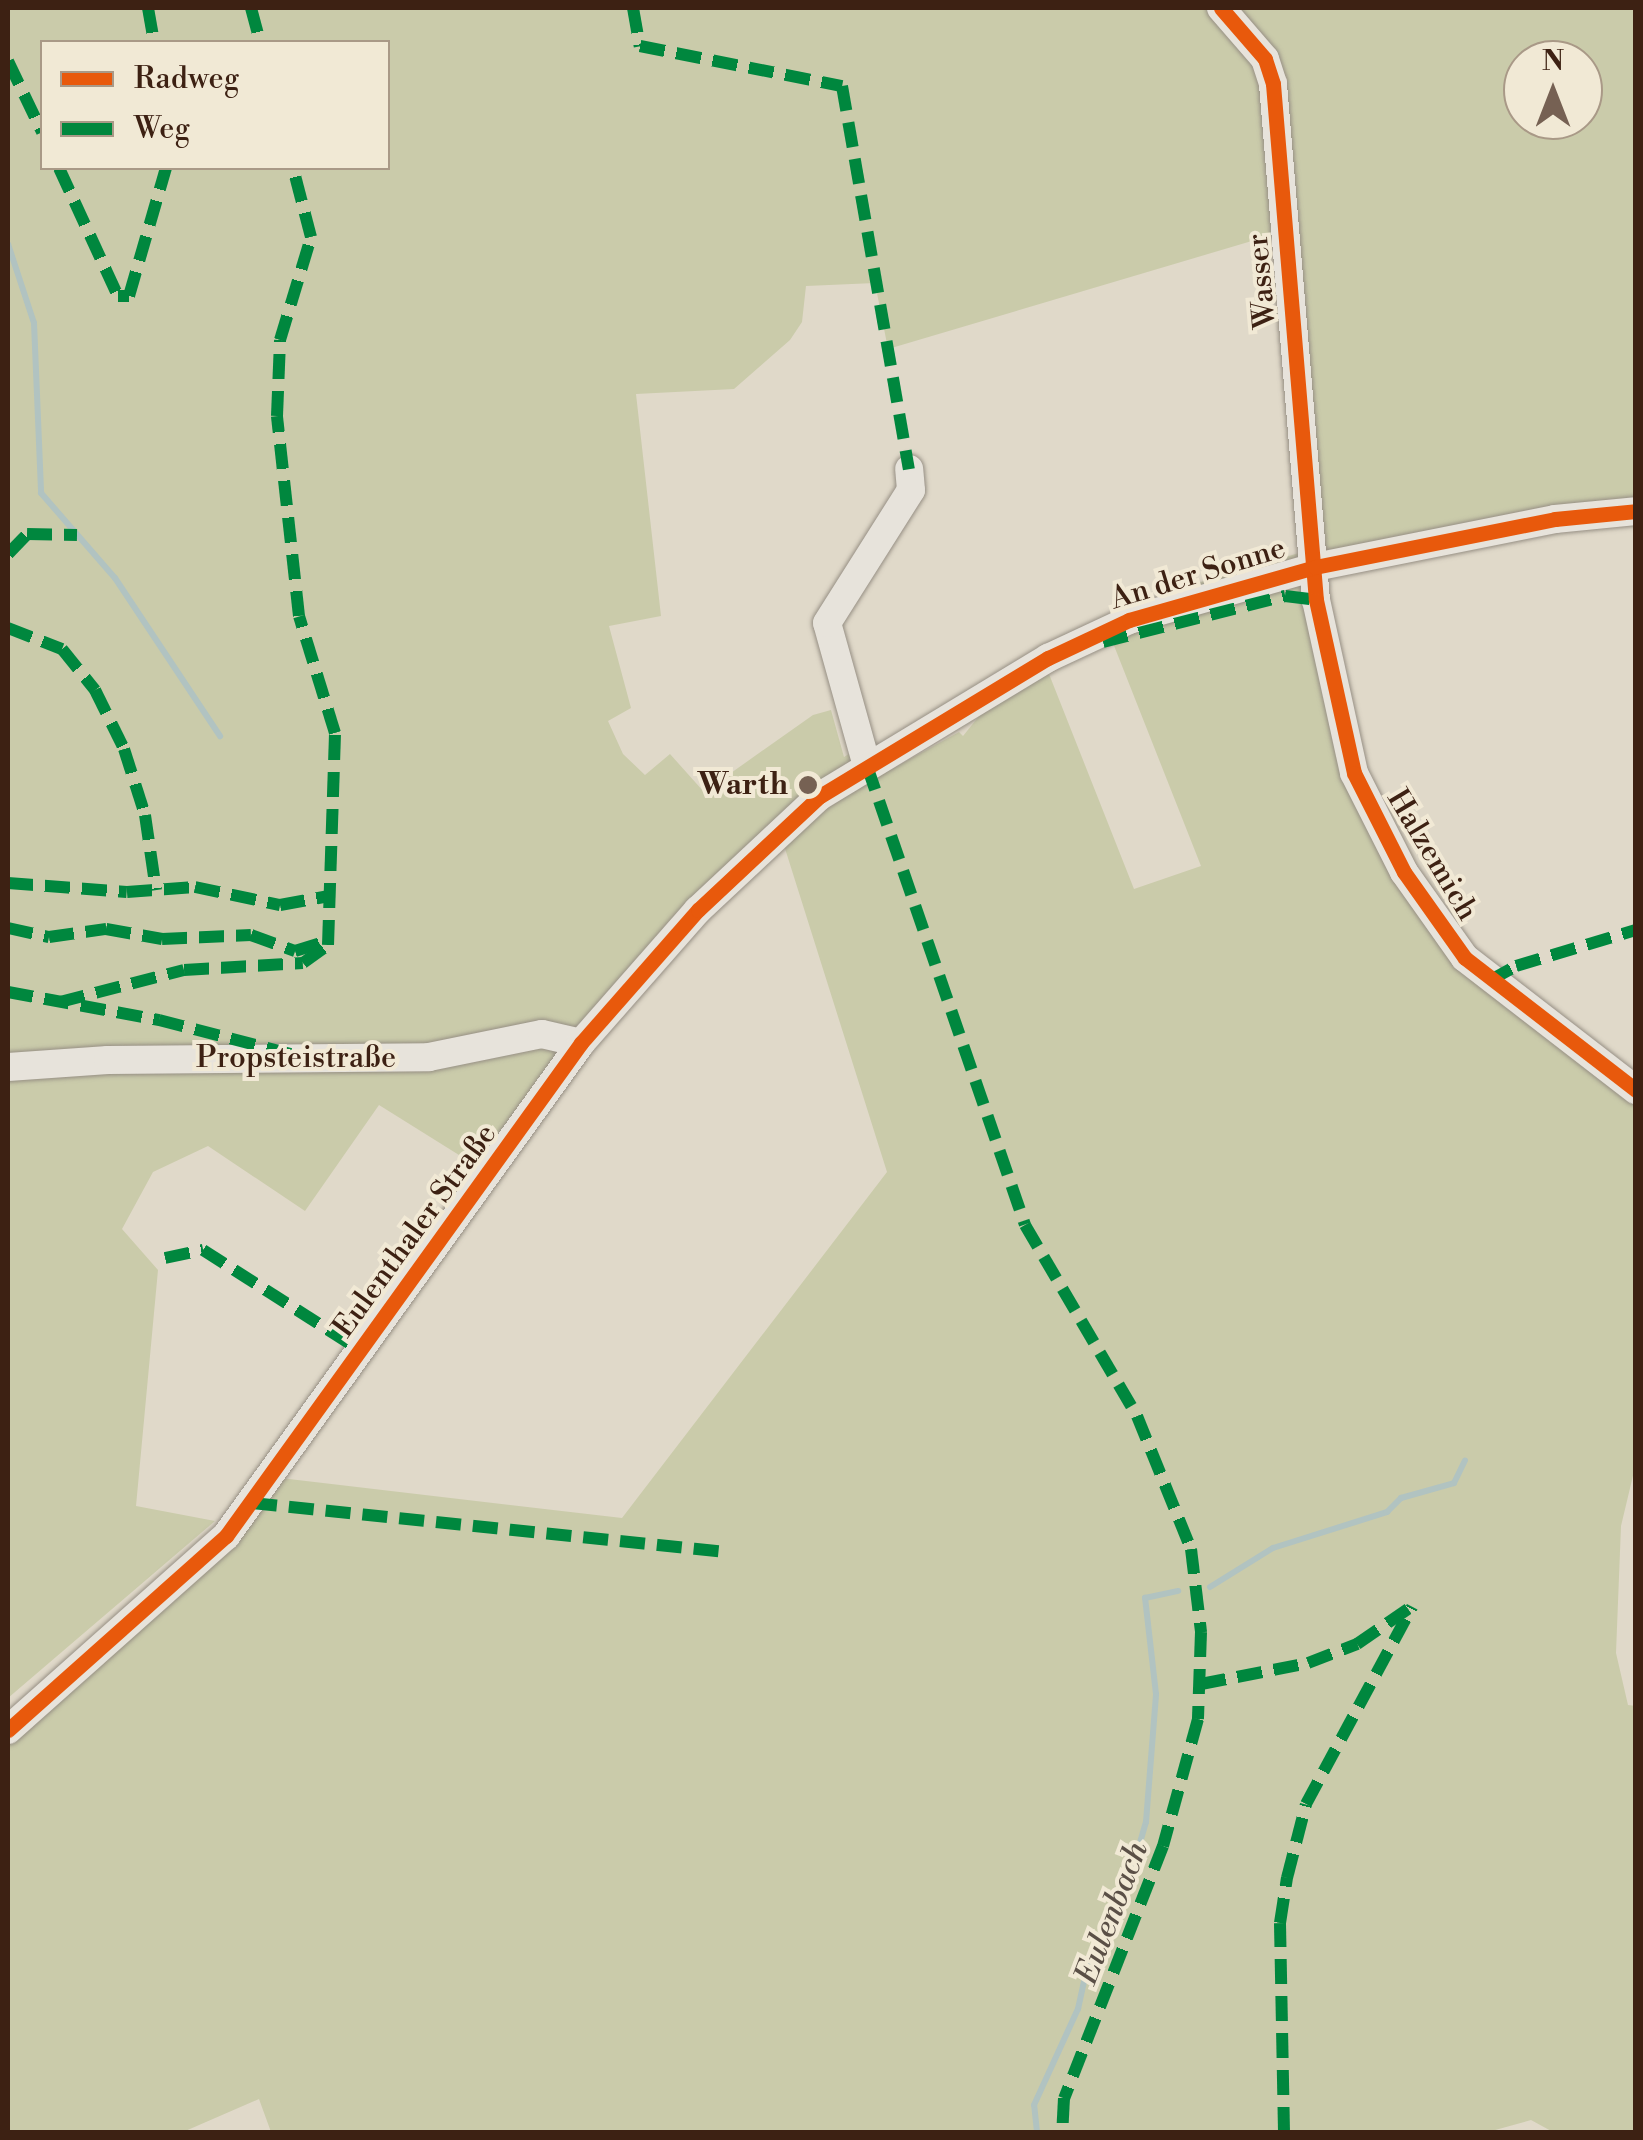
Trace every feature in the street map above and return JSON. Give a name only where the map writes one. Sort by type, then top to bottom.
[{"type":"street","name":"Wasser","points":[[1221,8],[1265,59],[1273,84],[1315,567]]},
{"type":"street","points":[[867,766],[828,623],[911,490],[908,469]]},
{"type":"street","name":"An der Sonne","points":[[867,766],[1048,658],[1130,620],[1315,567],[1555,519],[1636,511]]},
{"type":"street","name":"Halzemich","points":[[1315,567],[1326,652],[1354,773],[1424,905],[1489,981],[1636,1090]]},
{"type":"street","name":"Eulenthaler Straße","points":[[8,1730],[226,1536],[581,1043],[770,839],[867,766]]},
{"type":"street","name":"Propsteistraße","points":[[8,1068],[108,1060],[429,1057],[542,1034],[581,1043]]},
{"type":"green space","points":[[8,8],[1635,8],[1635,511],[1315,567],[1339,722],[1424,905],[1635,1090],[1636,1463],[1621,1526],[1616,1653],[1628,1705],[1636,1706],[1635,2132],[1553,2132],[1531,2120],[1488,2132],[271,2132],[259,2099],[183,2132],[8,2132],[8,1730],[272,1477],[622,1518],[887,1172],[782,839],[861,786],[959,732],[963,736],[984,710],[1049,674],[1134,889],[1201,866],[1111,638],[1174,615],[1167,592],[1306,551],[1272,235],[888,349],[875,283],[806,286],[802,322],[790,340],[734,389],[636,394],[661,616],[609,626],[631,708],[608,721],[623,754],[645,775],[670,754],[704,792],[813,715],[831,710],[844,757],[869,741],[867,766],[698,910],[491,1175],[379,1105],[305,1211],[208,1146],[153,1172],[122,1229],[158,1270],[136,1506],[215,1521],[8,1698]]},
{"type":"waterway","points":[[8,244],[34,323],[41,493],[115,578],[220,736]]},
{"type":"waterway","name":"Eulenbach","points":[[1210,1587],[1273,1548],[1387,1512],[1401,1498],[1454,1483],[1465,1460]]},
{"type":"waterway","name":"Eulenbach","points":[[1037,2132],[1034,2105],[1078,2009],[1088,1963],[1124,1898],[1146,1822],[1156,1694],[1145,1598],[1178,1591]]},
{"type":"marked path","points":[[148,8],[154,40]]},
{"type":"marked path","points":[[251,8],[259,40]]},
{"type":"marked path","points":[[633,8],[640,46],[842,86],[909,469]]},
{"type":"marked path","points":[[8,61],[40,128]]},
{"type":"marked path","points":[[60,170],[118,296],[129,296],[165,170]]},
{"type":"marked path","points":[[60,1002],[184,970],[303,963],[328,945],[335,733],[299,616],[277,416],[280,340],[311,237],[294,170]]},
{"type":"marked path","points":[[8,554],[27,534],[77,535]]},
{"type":"marked path","points":[[1103,642],[1285,596],[1316,600]]},
{"type":"marked path","points":[[8,628],[62,649],[95,690],[124,749],[145,815],[156,890]]},
{"type":"marked path","points":[[867,766],[1025,1225],[1137,1416],[1191,1549],[1201,1632],[1198,1719],[1163,1846],[1064,2098],[1062,2132]]},
{"type":"marked path","points":[[8,883],[127,892],[195,887],[280,905],[329,896]]},
{"type":"marked path","points":[[8,928],[49,937],[106,929],[162,939],[251,935],[295,951],[321,943]]},
{"type":"marked path","points":[[1489,981],[1516,966],[1636,930]]},
{"type":"marked path","points":[[8,992],[159,1020],[302,1057]]},
{"type":"marked path","points":[[165,1258],[203,1250],[363,1352]]},
{"type":"marked path","points":[[252,1503],[723,1552]]},
{"type":"marked path","points":[[1284,2132],[1280,1923],[1287,1878],[1306,1804],[1412,1607]]},
{"type":"marked path","points":[[1201,1684],[1308,1663],[1357,1644],[1408,1609]]},
{"type":"cycle path","points":[[1221,8],[1265,59],[1273,84],[1316,600],[1354,773],[1404,872],[1465,958],[1636,1090]]},
{"type":"cycle path","points":[[8,1730],[226,1536],[581,1043],[698,910],[820,796],[1048,658],[1129,620],[1315,567],[1555,519],[1636,511]]},
{"type":"place","name":"Warth","points":[[808,785]]}]
